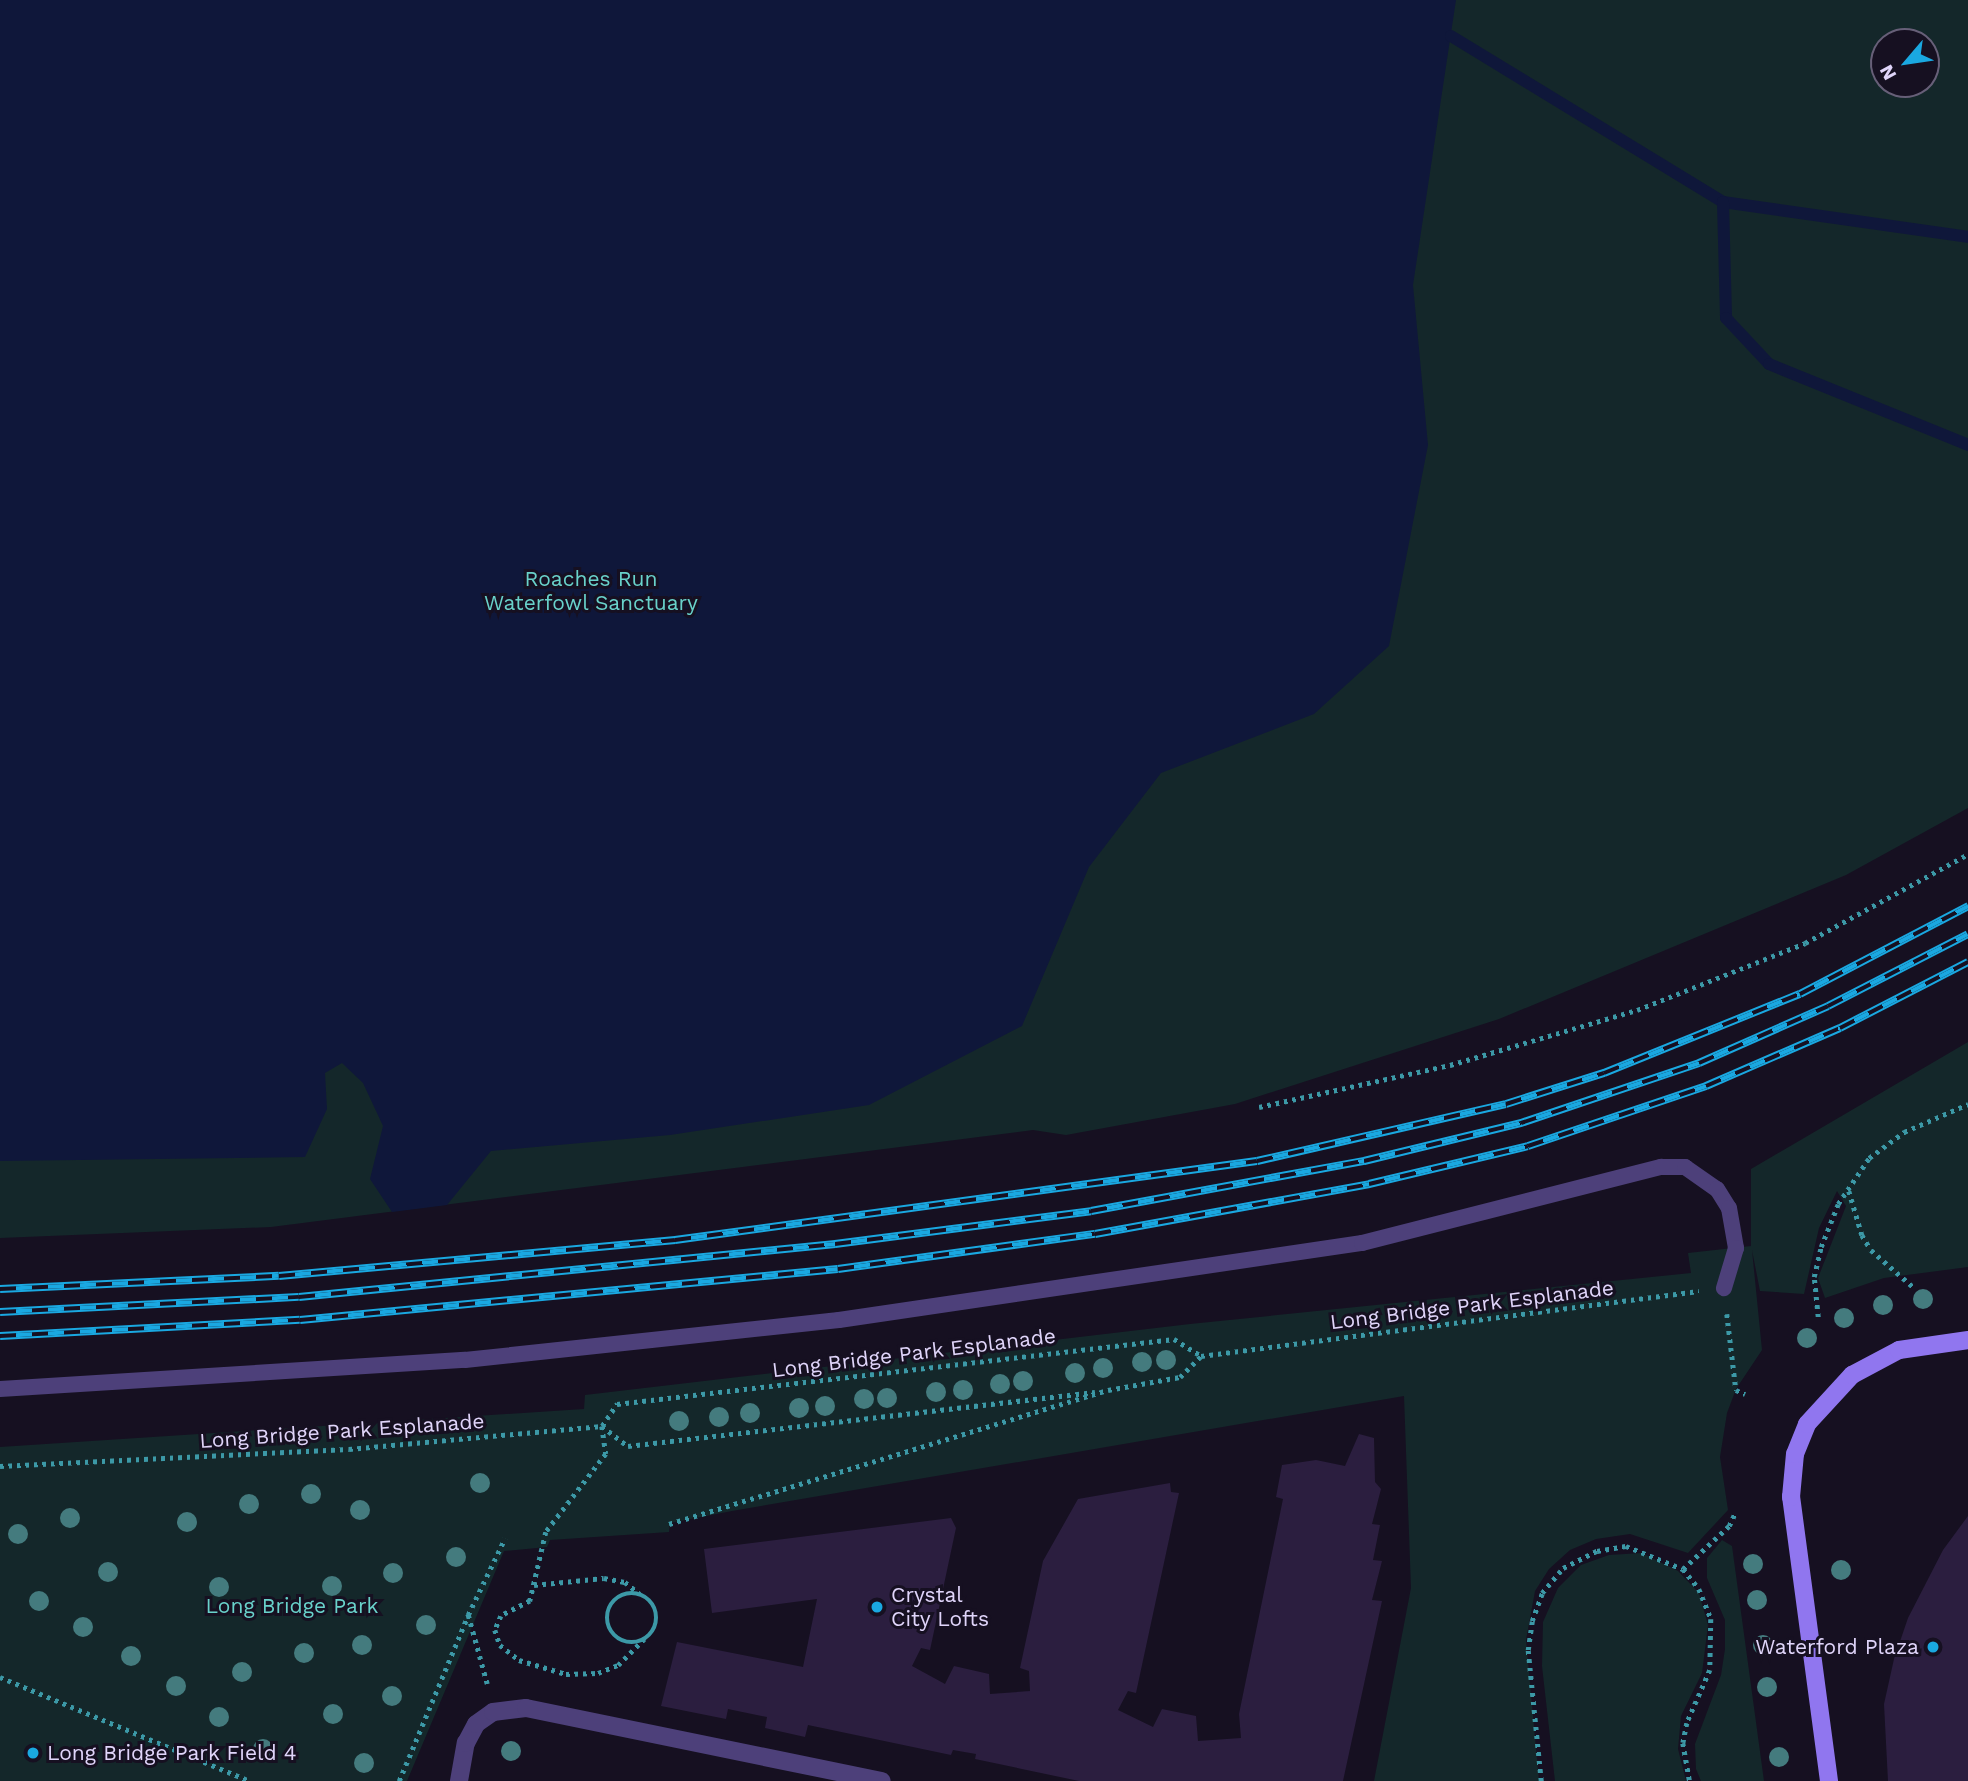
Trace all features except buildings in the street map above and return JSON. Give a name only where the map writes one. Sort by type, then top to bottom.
[{"type":"street","points":[[1829,1781],[1791,1497],[1795,1454],[1807,1424],[1832,1393],[1876,1359],[1899,1350],[1968,1340]]},
{"type":"street","points":[[459,1781],[469,1732],[493,1712],[526,1709],[882,1781]]},
{"type":"lane","points":[[0,1389],[77,1388],[465,1360],[866,1316],[1362,1243],[1661,1167],[1685,1167],[1717,1189],[1729,1208],[1736,1248],[1724,1288]]},
{"type":"path","points":[[1259,1107],[1450,1065],[1637,1010],[1805,943],[1968,854]]},
{"type":"path","points":[[1818,1317],[1814,1277],[1838,1205],[1877,1151],[1904,1132],[1968,1104]]},
{"type":"path","points":[[1849,1190],[1862,1235],[1871,1250],[1912,1286]]},
{"type":"path","points":[[1724,1288],[1736,1390],[1745,1394]]},
{"type":"path","name":"Long Bridge Park Esplanade","points":[[0,1466],[349,1449],[602,1426],[617,1404],[630,1402],[1174,1339],[1201,1356],[1724,1288]]},
{"type":"path","points":[[602,1426],[628,1447],[1108,1390],[1180,1377],[1201,1356]]},
{"type":"path","points":[[669,1524],[1108,1390]]},
{"type":"path","points":[[534,1585],[604,1578],[625,1582],[654,1606],[656,1625],[618,1665],[598,1673],[550,1671],[519,1660],[500,1645],[495,1630],[501,1616],[530,1601],[546,1532],[606,1454],[602,1426]]},
{"type":"path","points":[[1683,1569],[1729,1526],[1735,1513]]},
{"type":"path","points":[[399,1781],[468,1615],[505,1538]]},
{"type":"path","points":[[1541,1781],[1528,1650],[1542,1593],[1563,1568],[1605,1550],[1626,1546],[1683,1569],[1705,1603],[1713,1638],[1710,1670],[1683,1744],[1690,1781]]},
{"type":"path","points":[[641,1594],[615,1599],[607,1615],[618,1639],[644,1639]]},
{"type":"path","points":[[468,1615],[488,1688]]},
{"type":"path","points":[[0,1677],[250,1781]]},
{"type":"green space","name":"Roaches Run Waterfowl Sanctuary","points":[[0,0],[1968,0],[1968,808],[1846,875],[1499,1019],[1235,1104],[1066,1135],[1033,1130],[271,1227],[0,1238]]},
{"type":"green space","name":"Long Bridge Park","points":[[1968,1042],[1968,1267],[1884,1278],[1825,1298],[1818,1278],[1846,1206],[1837,1191],[1819,1228],[1804,1294],[1760,1291],[1752,1250],[1762,1350],[1736,1389],[1727,1413],[1720,1457],[1728,1510],[1688,1553],[1630,1534],[1596,1539],[1570,1550],[1549,1569],[1535,1591],[1526,1640],[1539,1781],[1374,1781],[1411,1588],[1404,1396],[732,1511],[670,1523],[669,1532],[550,1540],[547,1547],[504,1551],[407,1781],[0,1781],[0,1447],[584,1409],[585,1395],[1190,1324],[1691,1273],[1688,1253],[1751,1246],[1751,1169]]},
{"type":"green space","points":[[1722,1540],[1732,1546],[1764,1781],[1701,1781],[1696,1769],[1695,1744],[1721,1675],[1725,1649],[1725,1620],[1707,1578],[1707,1558]]},
{"type":"green space","points":[[1642,1553],[1678,1571],[1699,1593],[1708,1625],[1702,1673],[1681,1716],[1678,1749],[1686,1781],[1555,1781],[1542,1666],[1543,1622],[1558,1588],[1581,1565],[1609,1555]]},
{"type":"water","name":"Roaches Run Waterfowl Sanctuary","points":[[0,0],[1456,0],[1413,285],[1428,445],[1389,646],[1314,714],[1161,773],[1089,867],[1022,1026],[869,1105],[670,1135],[491,1151],[447,1205],[392,1212],[370,1179],[383,1126],[363,1083],[342,1063],[325,1073],[327,1109],[305,1157],[0,1161]]},
{"type":"waterway","points":[[1451,36],[1723,202],[1968,237]]},
{"type":"waterway","points":[[1723,202],[1726,318],[1769,364],[1968,445]]},
{"type":"railway","points":[[0,1289],[279,1276],[675,1240],[1257,1161],[1506,1104],[1604,1073],[1800,994],[1968,906]]},
{"type":"railway","points":[[0,1312],[299,1297],[835,1244],[1091,1211],[1364,1161],[1521,1123],[1699,1063],[1828,1006],[1968,934]]},
{"type":"railway","points":[[0,1336],[300,1320],[838,1269],[1095,1234],[1369,1184],[1528,1146],[1706,1086],[1840,1028],[1968,962]]},
{"type":"place","name":"Crystal City Lofts","points":[[877,1607]]},
{"type":"place","name":"Waterford Plaza","points":[[1933,1647]]},
{"type":"place","name":"Long Bridge Park Field 4","points":[[33,1753]]}]
